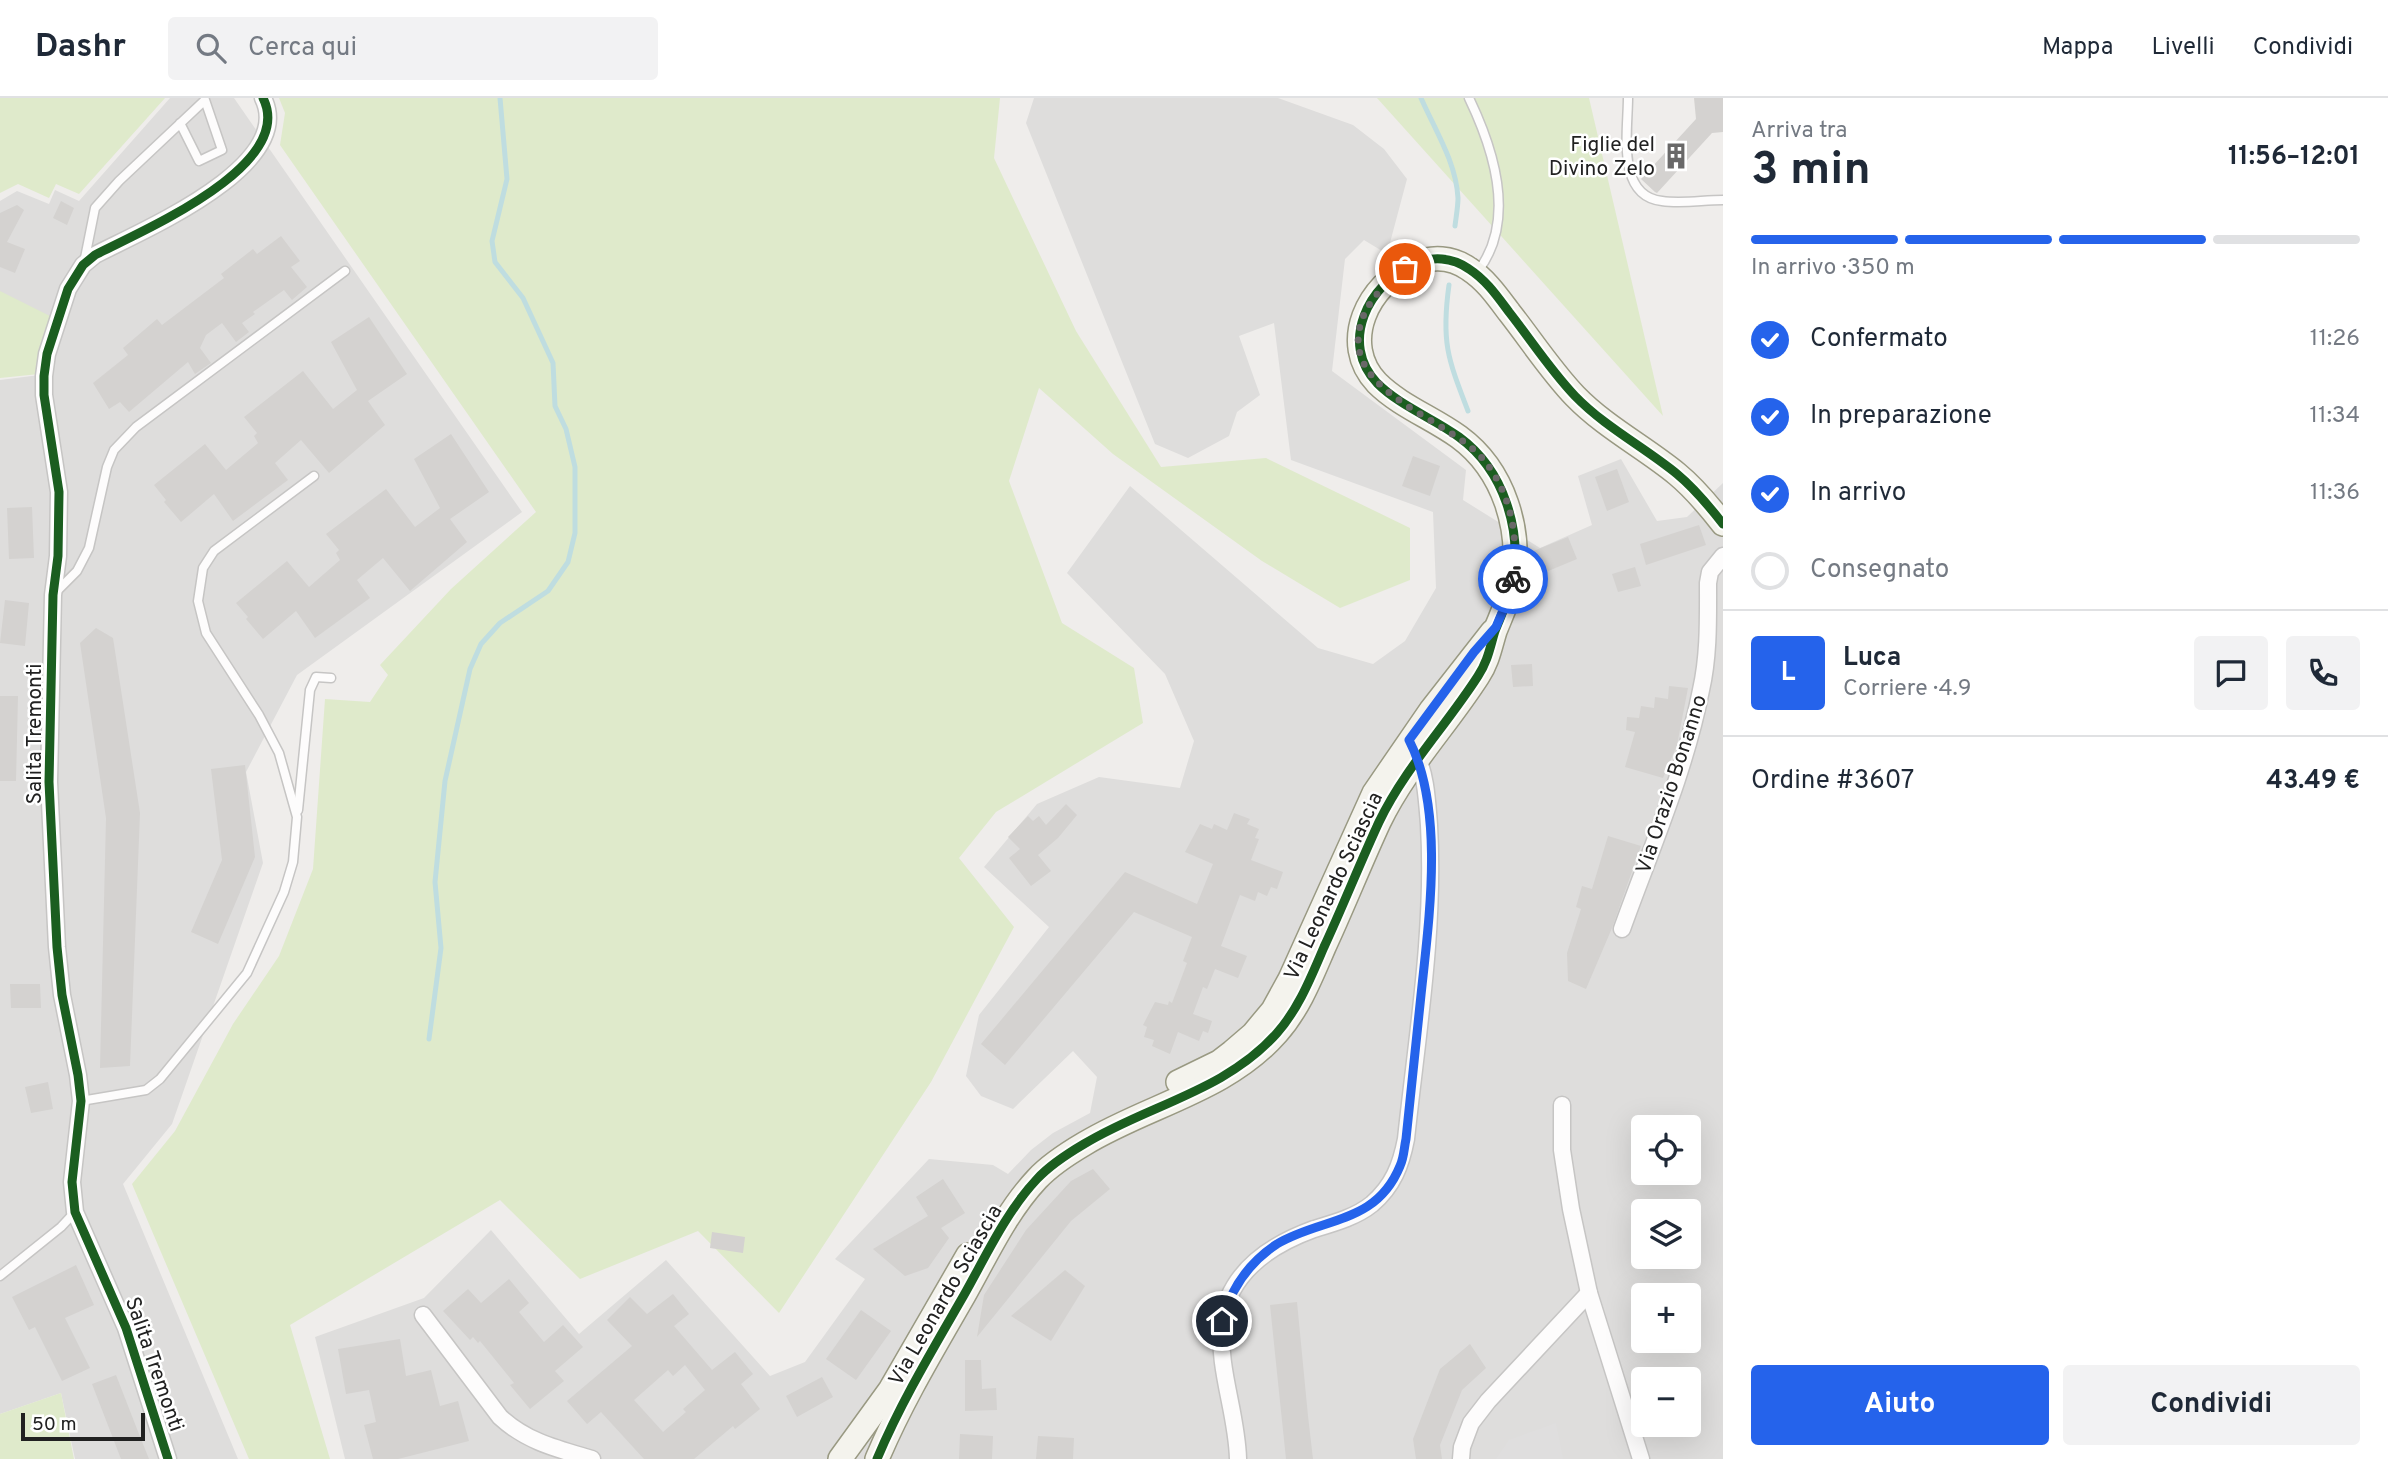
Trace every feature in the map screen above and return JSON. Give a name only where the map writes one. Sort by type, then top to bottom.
[{"type":"street","name":"Salita Tremonti","points":[[168,1459],[126,1328],[75,1212],[72,1182],[81,1101],[62,995],[57,947],[49,782],[52,595],[58,556],[59,492],[44,395],[44,376],[47,355],[68,289],[83,265],[95,255],[190,204],[228,179],[245,164],[268,130],[268,108],[263,98]]},
{"type":"street","name":"Via Leonardo Sciascia","points":[[840,1459],[876,1432],[1018,1203],[1038,1177],[1090,1140],[1208,1085],[1252,1058],[1287,1021],[1307,987],[1322,930],[1348,870],[1389,803],[1414,749],[1488,661],[1496,627],[1510,594],[1516,561],[1513,524],[1501,489],[1484,460],[1472,447],[1380,386],[1363,362],[1358,335],[1361,321],[1367,307],[1390,280],[1405,269],[1425,260],[1445,259],[1466,266],[1495,294],[1578,399],[1687,482],[1723,524]]},
{"type":"street","name":"Via Orazio Bonanno","points":[[1622,929],[1689,740],[1705,668],[1710,572],[1723,556]]},
{"type":"street","points":[[1238,1459],[1221,1346],[1222,1321],[1228,1298],[1239,1279],[1258,1259],[1279,1243],[1363,1210],[1387,1187],[1401,1166],[1430,915],[1428,821],[1423,775],[1414,749]]},
{"type":"street","points":[[1562,1105],[1562,1150],[1571,1209],[1589,1293],[1641,1459]]},
{"type":"street","points":[[1461,1459],[1462,1447],[1471,1423],[1488,1401],[1589,1293]]},
{"type":"street","points":[[423,1315],[511,1428],[538,1444],[592,1459]]},
{"type":"street","name":"Via Leonardo Sciascia","points":[[876,1432],[877,1459]]},
{"type":"lane","points":[[1469,98],[1488,139],[1498,196],[1498,230],[1494,245],[1476,274]]},
{"type":"lane","points":[[1628,98],[1627,151],[1632,181],[1637,188],[1662,201],[1723,200]]},
{"type":"lane","points":[[83,265],[95,208],[118,181],[180,123],[205,100],[222,150],[199,161],[180,123]]},
{"type":"lane","points":[[52,595],[76,571],[89,548],[107,467],[114,450],[136,428],[345,271]]},
{"type":"lane","points":[[297,817],[279,753],[259,715],[206,633],[198,601],[203,568],[214,551],[314,476]]},
{"type":"lane","points":[[81,1101],[146,1090],[160,1079],[247,973],[284,892],[293,862],[310,690],[316,677],[331,678]]},
{"type":"lane","points":[[0,1276],[61,1227],[75,1212]]},
{"type":"shaded area","points":[[170,98],[234,98],[522,512],[297,675],[246,772],[263,863],[172,1124],[123,1184],[238,1459],[75,1459],[61,1393],[0,1414],[0,380],[40,375],[0,292],[0,201],[17,191],[49,204],[55,190],[79,201]]},
{"type":"shaded area","points":[[1034,98],[1278,98],[1353,125],[1384,149],[1407,179],[1387,254],[1364,240],[1345,259],[1332,371],[1466,470],[1463,500],[1540,548],[1592,525],[1578,476],[1621,459],[1657,521],[1687,517],[1723,483],[1723,1459],[345,1459],[315,1337],[424,1298],[491,1230],[579,1334],[666,1260],[770,1376],[805,1362],[865,1279],[835,1259],[929,1159],[993,1165],[1008,1174],[1031,1150],[1053,1133],[1090,1113],[1097,1077],[1073,1051],[1013,1109],[981,1096],[966,1076],[979,1015],[1049,927],[984,867],[1037,804],[1099,777],[1180,788],[1194,741],[1165,674],[1067,573],[1130,486],[1318,648],[1373,664],[1405,641],[1436,588],[1433,512],[1291,460],[1274,323],[1239,336],[1260,395],[1237,412],[1229,436],[1188,458],[1155,444],[1026,123]]},
{"type":"shaded area","points":[[1556,1423],[1563,1459],[1496,1459],[1509,1440]]},
{"type":"green space","points":[[0,98],[165,98],[79,194],[56,184],[49,198],[18,184],[0,193]]},
{"type":"green space","points":[[279,98],[1000,98],[994,158],[1076,331],[1161,467],[1266,458],[1410,528],[1410,580],[1340,608],[1262,561],[1113,454],[1039,388],[1009,481],[1062,623],[1134,668],[1143,723],[996,812],[959,858],[1014,927],[931,1082],[779,1313],[698,1231],[580,1279],[500,1200],[290,1325],[330,1459],[249,1459],[132,1184],[175,1131],[233,1024],[279,956],[313,869],[325,699],[370,702],[388,675],[380,665],[451,589],[536,512],[280,145],[285,113]]},
{"type":"green space","points":[[1377,98],[1589,98],[1663,416]]},
{"type":"green space","points":[[0,291],[54,318],[39,374],[0,378]]},
{"type":"green space","points":[[61,1393],[74,1459],[0,1459],[0,1414]]},
{"type":"building","name":"Figlie del Divino Zelo","points":[[1694,98],[1723,98],[1723,132],[1712,133],[1657,193],[1641,179],[1696,119]]},
{"type":"building","points":[[61,201],[74,208],[67,225],[53,218]]},
{"type":"building","points":[[17,205],[24,210],[7,242],[25,249],[15,273],[0,267],[0,213]]},
{"type":"building","points":[[281,236],[300,261],[291,267],[307,287],[292,300],[284,290],[253,312],[255,314],[242,323],[249,332],[236,342],[222,323],[206,335],[200,348],[211,363],[195,374],[188,362],[129,412],[120,402],[109,409],[93,383],[128,355],[123,348],[157,319],[162,325],[224,278],[221,274],[253,249],[257,254]]},
{"type":"building","points":[[369,317],[407,374],[368,401],[385,425],[329,473],[301,440],[275,463],[288,480],[233,521],[214,494],[181,522],[154,485],[205,444],[226,470],[258,443],[254,436],[257,433],[244,417],[303,371],[333,409],[357,390],[331,342]]},
{"type":"building","points":[[451,434],[489,492],[450,519],[467,542],[410,591],[383,558],[357,580],[370,598],[315,638],[296,611],[263,639],[236,603],[287,561],[309,587],[340,560],[336,553],[339,550],[326,534],[386,489],[415,527],[440,508],[414,459]]},
{"type":"building","points":[[1413,456],[1440,466],[1430,496],[1402,486]]},
{"type":"building","points":[[1617,469],[1629,502],[1607,511],[1595,477]]},
{"type":"building","points":[[32,507],[34,558],[9,559],[7,508]]},
{"type":"building","points":[[1699,525],[1706,545],[1646,565],[1640,544]]},
{"type":"building","points":[[1568,537],[1577,559],[1541,574],[1531,552]]},
{"type":"building","points":[[1635,567],[1641,586],[1618,592],[1612,574]]},
{"type":"building","points":[[5,600],[29,603],[25,646],[0,643]]},
{"type":"building","points":[[96,628],[113,638],[140,813],[130,1066],[100,1068],[106,818],[80,643]]},
{"type":"building","points":[[1532,664],[1533,686],[1513,687],[1511,665]]},
{"type":"building","points":[[1669,686],[1688,688],[1677,745],[1663,778],[1625,767],[1635,732],[1626,730],[1627,717],[1639,718],[1641,706],[1654,708],[1655,697],[1668,699]]},
{"type":"building","points":[[0,696],[18,696],[16,781],[0,781]]},
{"type":"building","points":[[245,765],[255,857],[218,944],[191,932],[222,860],[211,769]]},
{"type":"building","points":[[1066,804],[1077,815],[1058,838],[1038,855],[1051,871],[1031,886],[1009,858],[1020,849],[1008,837],[1028,816],[1033,821],[1039,816],[1046,825]]},
{"type":"building","points":[[1234,813],[1250,819],[1247,824],[1259,829],[1255,838],[1259,839],[1251,860],[1283,872],[1277,889],[1271,887],[1267,896],[1258,892],[1255,901],[1240,895],[1221,946],[1247,956],[1238,978],[1215,969],[1207,989],[1203,987],[1193,1014],[1212,1021],[1208,1033],[1203,1031],[1199,1041],[1178,1032],[1170,1054],[1152,1046],[1154,1040],[1144,1037],[1147,1027],[1143,1025],[1155,1002],[1168,1005],[1169,1001],[1172,1003],[1187,963],[1183,961],[1192,937],[1134,912],[1005,1065],[981,1044],[1125,872],[1197,904],[1213,864],[1185,852],[1200,824],[1212,829],[1214,824],[1227,830]]},
{"type":"building","points":[[1608,836],[1641,846],[1612,928],[1586,989],[1568,981],[1567,953],[1581,909],[1576,907],[1582,886],[1592,889]]},
{"type":"building","points":[[10,984],[40,984],[41,1008],[11,1008]]},
{"type":"building","points":[[48,1082],[53,1109],[31,1113],[25,1087]]},
{"type":"building","points":[[1093,1169],[1110,1189],[1071,1221],[977,1337],[984,1295],[1026,1230],[1071,1181]]},
{"type":"building","points":[[943,1179],[965,1213],[941,1228],[949,1238],[928,1268],[905,1276],[873,1249],[928,1216],[916,1197]]},
{"type":"building","points":[[712,1232],[745,1237],[743,1253],[710,1248]]},
{"type":"building","points":[[76,1265],[94,1305],[65,1318],[90,1368],[62,1381],[35,1327],[29,1330],[12,1297]]},
{"type":"building","points":[[1065,1270],[1085,1286],[1051,1341],[1011,1316]]},
{"type":"building","points":[[509,1279],[529,1303],[519,1312],[544,1342],[563,1325],[583,1347],[555,1371],[564,1381],[530,1409],[510,1385],[514,1383],[480,1341],[478,1343],[473,1337],[470,1340],[443,1311],[468,1289],[481,1303]]},
{"type":"building","points":[[673,1294],[689,1314],[674,1326],[712,1370],[735,1352],[753,1374],[741,1384],[760,1409],[735,1429],[733,1426],[694,1459],[644,1459],[601,1412],[587,1424],[567,1401],[632,1346],[607,1320],[630,1297],[647,1314]],"holes":[[[685,1365],[705,1390],[683,1409],[686,1412],[663,1432],[634,1400],[668,1370],[673,1376]]]},
{"type":"building","points":[[1297,1302],[1313,1459],[1286,1459],[1270,1305]]},
{"type":"building","points":[[861,1310],[891,1331],[856,1380],[826,1359]]},
{"type":"building","points":[[400,1339],[406,1376],[431,1370],[440,1406],[458,1401],[469,1441],[398,1459],[373,1459],[364,1425],[376,1422],[369,1390],[346,1394],[338,1349]]},
{"type":"building","points":[[1470,1344],[1486,1368],[1462,1390],[1440,1445],[1442,1459],[1416,1459],[1413,1439],[1440,1369]]},
{"type":"building","points":[[965,1360],[981,1360],[982,1389],[996,1388],[997,1410],[965,1411]]},
{"type":"building","points":[[116,1375],[149,1459],[121,1459],[92,1384]]},
{"type":"building","points":[[822,1377],[833,1397],[797,1417],[786,1396]]},
{"type":"building","points":[[960,1434],[993,1436],[992,1459],[959,1459]]},
{"type":"building","points":[[1038,1436],[1074,1438],[1073,1459],[1036,1459]]},
{"type":"waterway","points":[[429,1039],[441,948],[435,882],[445,781],[470,669],[481,644],[500,623],[548,591],[568,562],[575,533],[575,467],[566,429],[555,406],[553,363],[523,298],[495,262],[492,241],[507,179],[500,98]]},
{"type":"waterway","points":[[1421,98],[1453,172],[1458,198],[1455,226]]},
{"type":"waterway","points":[[1449,285],[1446,321],[1448,350],[1468,411]]},
{"type":"cycle path","points":[[168,1459],[126,1328],[75,1212],[72,1182],[81,1101],[62,995],[57,947],[49,782],[53,595],[58,556],[59,492],[44,395],[44,376],[47,354],[68,289],[83,265],[95,255],[177,213],[237,171],[258,148],[267,123],[263,98]]},
{"type":"cycle path","points":[[877,1459],[907,1396],[997,1235],[1037,1179],[1059,1160],[1109,1130],[1185,1096],[1234,1069],[1257,1053],[1285,1023],[1309,981],[1389,802],[1484,665],[1512,585],[1515,564],[1512,523],[1498,484],[1475,451],[1449,430],[1386,391],[1366,367],[1360,350],[1360,333],[1364,316],[1383,285],[1414,264],[1428,260],[1449,260],[1469,269],[1491,289],[1575,396],[1683,479],[1723,524]]},
{"type":"way so far","points":[[1405,269],[1390,280],[1367,307],[1358,335],[1363,362],[1380,386],[1459,436],[1484,460],[1501,489],[1513,524],[1516,542],[1513,579]]},
{"type":"place","name":"Figlie del Divino Zelo","points":[[1676,156]]},
{"type":"route","points":[[1222,1321],[1228,1298],[1239,1279],[1258,1259],[1279,1243],[1354,1215],[1372,1204],[1401,1166],[1430,915],[1431,864],[1423,775],[1409,740],[1474,652],[1496,627],[1510,594],[1513,579]]}]
